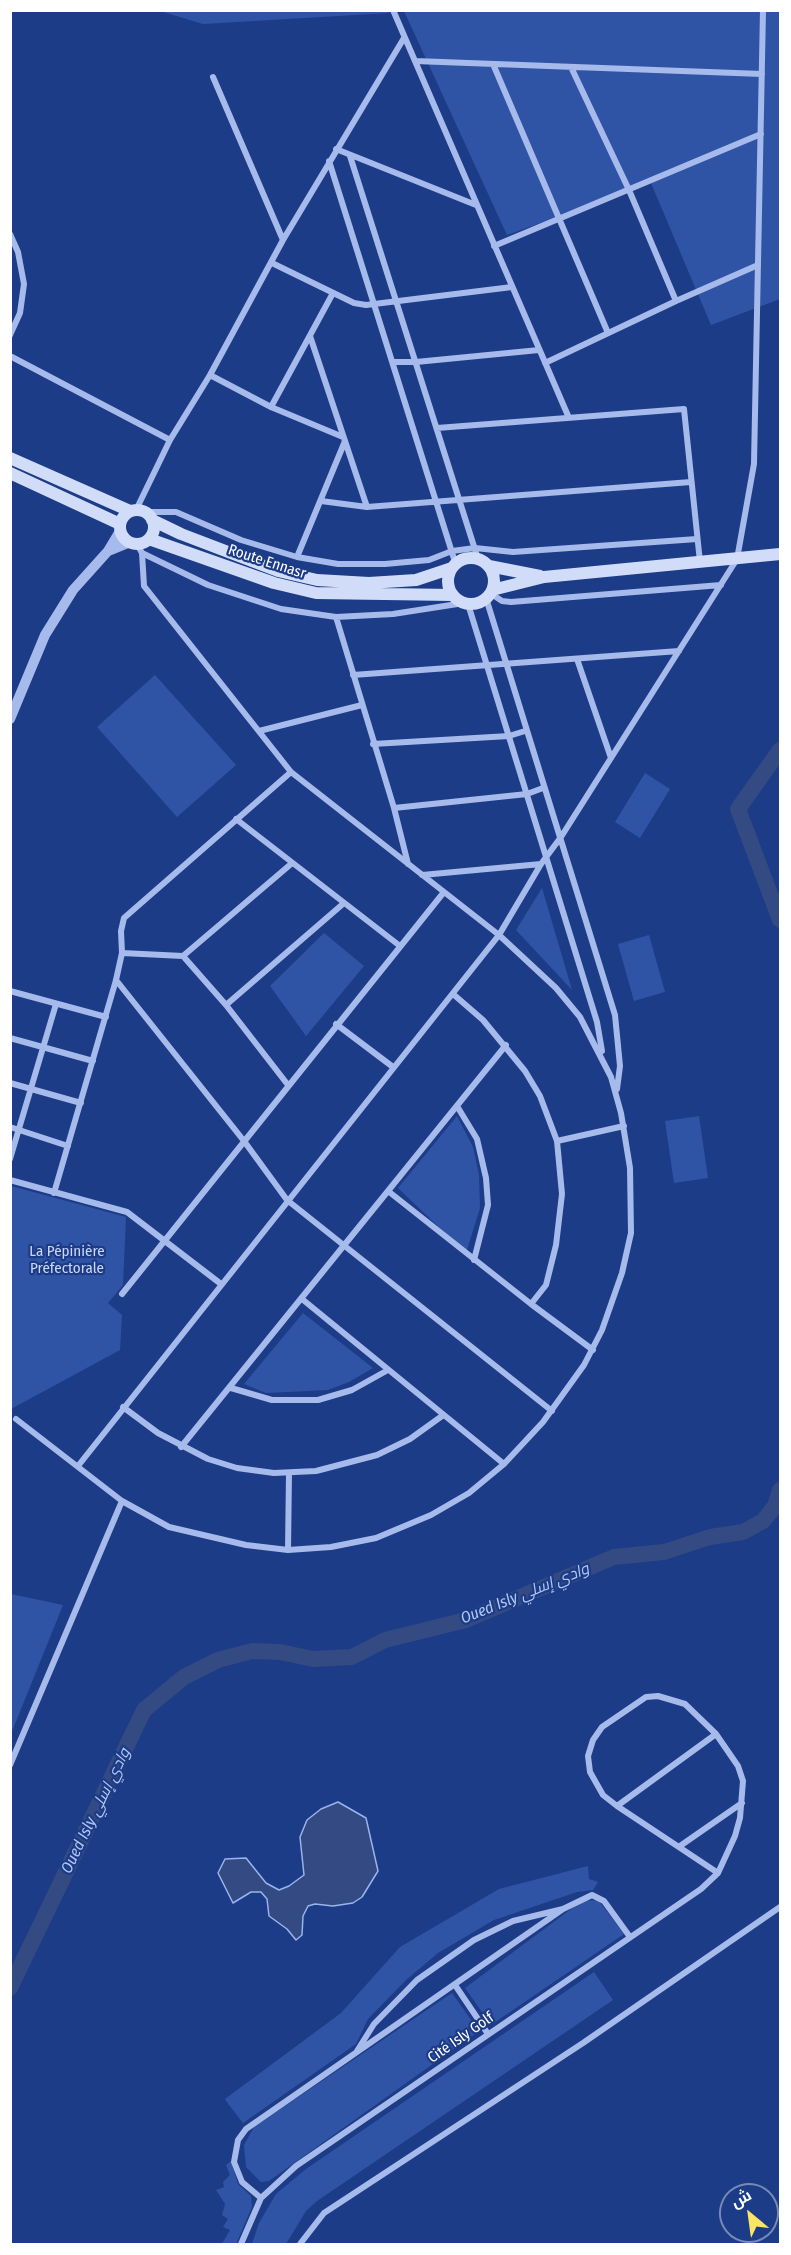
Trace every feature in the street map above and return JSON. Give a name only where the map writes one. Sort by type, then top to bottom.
[{"type":"main road","name":"Route Ennasr","points":[[10,458],[141,513],[182,534],[278,571],[317,580],[369,583],[416,580],[453,560]]},
{"type":"main road","points":[[10,473],[120,528],[139,544],[153,531],[141,513],[123,516],[120,528]]},
{"type":"main road","name":"Route Ennasr","points":[[139,544],[273,583],[316,593],[453,595]]},
{"type":"main road","points":[[544,577],[480,558],[453,560],[448,579],[453,595],[466,603],[544,577],[780,554]]},
{"type":"main road","points":[[480,558],[494,578],[489,594]]},
{"type":"street","points":[[393,10],[569,418]]},
{"type":"street","points":[[78,1466],[499,935],[546,856],[561,837],[737,559],[754,464],[764,10]]},
{"type":"street","points":[[329,161],[453,560],[338,564],[297,557],[241,540],[176,512],[141,513],[170,440],[210,375],[283,240],[329,161],[336,149],[404,38]]},
{"type":"street","points":[[415,61],[762,74]]},
{"type":"street","points":[[494,64],[608,333]]},
{"type":"street","points":[[571,67],[629,190],[676,301]]},
{"type":"street","points":[[213,77],[283,240]]},
{"type":"street","points":[[494,246],[761,134]]},
{"type":"street","points":[[336,149],[476,205]]},
{"type":"street","points":[[350,156],[459,499],[480,558],[513,552],[697,539]]},
{"type":"street","points":[[10,234],[20,259],[24,284],[20,313],[10,335]]},
{"type":"street","points":[[272,263],[359,304],[397,302],[512,287]]},
{"type":"street","points":[[545,363],[758,265]]},
{"type":"street","points":[[271,407],[333,293]]},
{"type":"street","points":[[310,336],[367,507]]},
{"type":"street","points":[[393,362],[416,362],[539,350]]},
{"type":"street","points":[[10,356],[170,440]]},
{"type":"street","points":[[210,375],[271,407],[344,439]]},
{"type":"street","points":[[437,428],[684,409],[700,563]]},
{"type":"street","points":[[297,557],[344,439]]},
{"type":"street","points":[[321,501],[367,507],[691,482]]},
{"type":"street","points":[[10,719],[45,635],[73,590],[108,551],[120,528]]},
{"type":"street","points":[[108,551],[139,544],[208,585],[261,604],[336,617],[393,614],[466,603],[488,666],[597,1022],[602,1057]]},
{"type":"street","points":[[16,1419],[122,1501],[160,1523],[182,1531],[246,1545],[288,1550],[358,1543],[393,1532],[453,1504],[483,1483],[504,1464],[552,1411],[593,1350],[612,1305],[631,1233],[630,1168],[616,1092],[602,1057],[574,1008],[499,935],[291,772],[144,586],[139,544]]},
{"type":"street","points":[[489,594],[502,601],[511,602],[721,585]]},
{"type":"street","points":[[489,594],[505,665],[543,788],[561,837],[615,1015],[620,1066],[616,1092]]},
{"type":"street","points":[[336,617],[394,808],[408,864]]},
{"type":"street","points":[[353,675],[679,651]]},
{"type":"street","points":[[577,659],[611,758]]},
{"type":"street","points":[[258,731],[362,705]]},
{"type":"street","points":[[373,744],[509,736],[525,731]]},
{"type":"street","points":[[54,1192],[116,980],[122,953],[121,931],[124,918],[291,772]]},
{"type":"street","points":[[394,808],[527,794],[543,788]]},
{"type":"street","points":[[236,819],[291,864],[400,946]]},
{"type":"street","points":[[122,953],[183,956],[291,864]]},
{"type":"street","points":[[422,875],[541,864]]},
{"type":"street","points":[[122,1294],[444,892]]},
{"type":"street","points":[[226,1005],[344,903]]},
{"type":"street","points":[[183,956],[226,1005],[288,1085]]},
{"type":"street","points":[[116,980],[244,1141],[287,1200],[552,1411]]},
{"type":"street","points":[[10,991],[106,1017]]},
{"type":"street","points":[[453,994],[478,1015],[506,1045],[534,1085],[557,1141],[562,1194],[558,1235],[546,1285],[531,1304]]},
{"type":"street","points":[[10,1159],[56,1004]]},
{"type":"street","points":[[336,1024],[393,1067]]},
{"type":"street","points":[[10,1038],[93,1060]]},
{"type":"street","points":[[181,1447],[506,1045]]},
{"type":"street","points":[[10,1083],[81,1103]]},
{"type":"street","points":[[457,1106],[477,1139],[486,1178],[486,1216],[474,1260]]},
{"type":"street","points":[[557,1141],[624,1126]]},
{"type":"street","points":[[10,1127],[68,1146]]},
{"type":"street","points":[[10,1180],[127,1212],[221,1284]]},
{"type":"street","points":[[388,1191],[474,1260],[593,1350]]},
{"type":"street","points":[[302,1299],[442,1416],[504,1464]]},
{"type":"street","points":[[231,1388],[272,1400],[318,1400],[361,1385],[388,1370]]},
{"type":"street","points":[[123,1407],[181,1447],[237,1468],[289,1473],[330,1468],[377,1455],[410,1439],[442,1416]]},
{"type":"street","points":[[288,1550],[289,1473]]},
{"type":"street","points":[[10,1765],[122,1501]]},
{"type":"street","name":"Cité Isly Golf","points":[[241,2244],[261,2198],[296,2166],[701,1889],[718,1872],[735,1836],[742,1803],[742,1781],[738,1766],[716,1734],[685,1704],[671,1698],[646,1697],[622,1711],[602,1727],[593,1740],[588,1756],[595,1783],[603,1795],[617,1806],[718,1872]]},
{"type":"street","points":[[617,1806],[716,1734]]},
{"type":"street","points":[[680,1846],[742,1803]]},
{"type":"street","points":[[261,2198],[236,2173],[234,2152],[238,2140],[259,2118],[356,2054],[563,1908],[587,1896],[604,1901],[630,1937]]},
{"type":"street","points":[[300,2244],[324,2213],[583,2043],[780,1907]]},
{"type":"street","points":[[356,2054],[374,2024],[392,2004],[442,1959],[513,1921],[563,1908]]},
{"type":"street","points":[[455,1985],[488,2034]]},
{"type":"green space","points":[[387,10],[389,13],[203,24],[160,11]]},
{"type":"green space","points":[[404,11],[780,11],[780,299],[711,325],[651,183],[507,235]]},
{"type":"green space","points":[[155,675],[236,765],[177,817],[97,727]]},
{"type":"green space","points":[[645,773],[670,789],[640,838],[615,822]]},
{"type":"green space","points":[[542,888],[572,990],[516,930]]},
{"type":"green space","points":[[324,933],[364,966],[306,1036],[270,986]]},
{"type":"green space","points":[[649,935],[665,992],[634,1001],[618,944]]},
{"type":"green space","points":[[457,1116],[473,1147],[479,1175],[480,1208],[466,1253],[398,1188]]},
{"type":"green space","points":[[699,1116],[708,1178],[674,1183],[665,1121]]},
{"type":"green space","name":"La Pépinière Préfectorale","points":[[11,1186],[126,1217],[123,1285],[108,1303],[122,1315],[120,1350],[11,1409]]},
{"type":"green space","points":[[303,1313],[373,1368],[349,1382],[328,1390],[266,1393],[244,1384]]},
{"type":"green space","points":[[10,1594],[63,1605],[11,1734]]},
{"type":"green space","points":[[588,1866],[589,1879],[598,1882],[593,1890],[577,1892],[494,1920],[438,1953],[406,1980],[368,2019],[356,2044],[243,2123],[225,2099],[341,2013],[400,1947],[499,1889]]},
{"type":"green space","points":[[598,1900],[624,1934],[491,2025],[465,1988],[571,1909],[584,1901]]},
{"type":"green space","points":[[594,1972],[613,2000],[317,2201],[306,2211],[286,2244],[252,2244],[259,2223],[276,2194],[306,2169]]},
{"type":"green space","points":[[452,1993],[479,2031],[269,2181],[261,2182],[246,2167],[244,2145],[254,2127]]},
{"type":"green space","points":[[231,2161],[238,2184],[251,2196],[252,2207],[236,2244],[222,2244],[230,2230],[223,2227],[228,2219],[222,2215],[225,2204],[216,2190],[224,2187],[223,2182],[230,2175],[226,2165]]},
{"type":"shaded area","points":[[338,1802],[366,1818],[378,1871],[362,1897],[353,1903],[308,1906],[303,1916],[302,1935],[296,1940],[287,1929],[269,1916],[267,1899],[261,1892],[251,1892],[233,1903],[218,1873],[225,1859],[246,1858],[266,1883],[279,1890],[289,1886],[304,1875],[300,1837],[307,1820],[321,1809]]},
{"type":"waterway","name":"Oued Isly وادي إسلي","points":[[780,750],[738,809],[780,920]]},
{"type":"waterway","name":"Oued Isly وادي إسلي","points":[[10,1988],[144,1710],[184,1677],[218,1660],[252,1651],[280,1652],[313,1659],[352,1657],[385,1640],[466,1620],[614,1557],[664,1552],[710,1537],[743,1532],[763,1521],[775,1506],[780,1490]]}]
